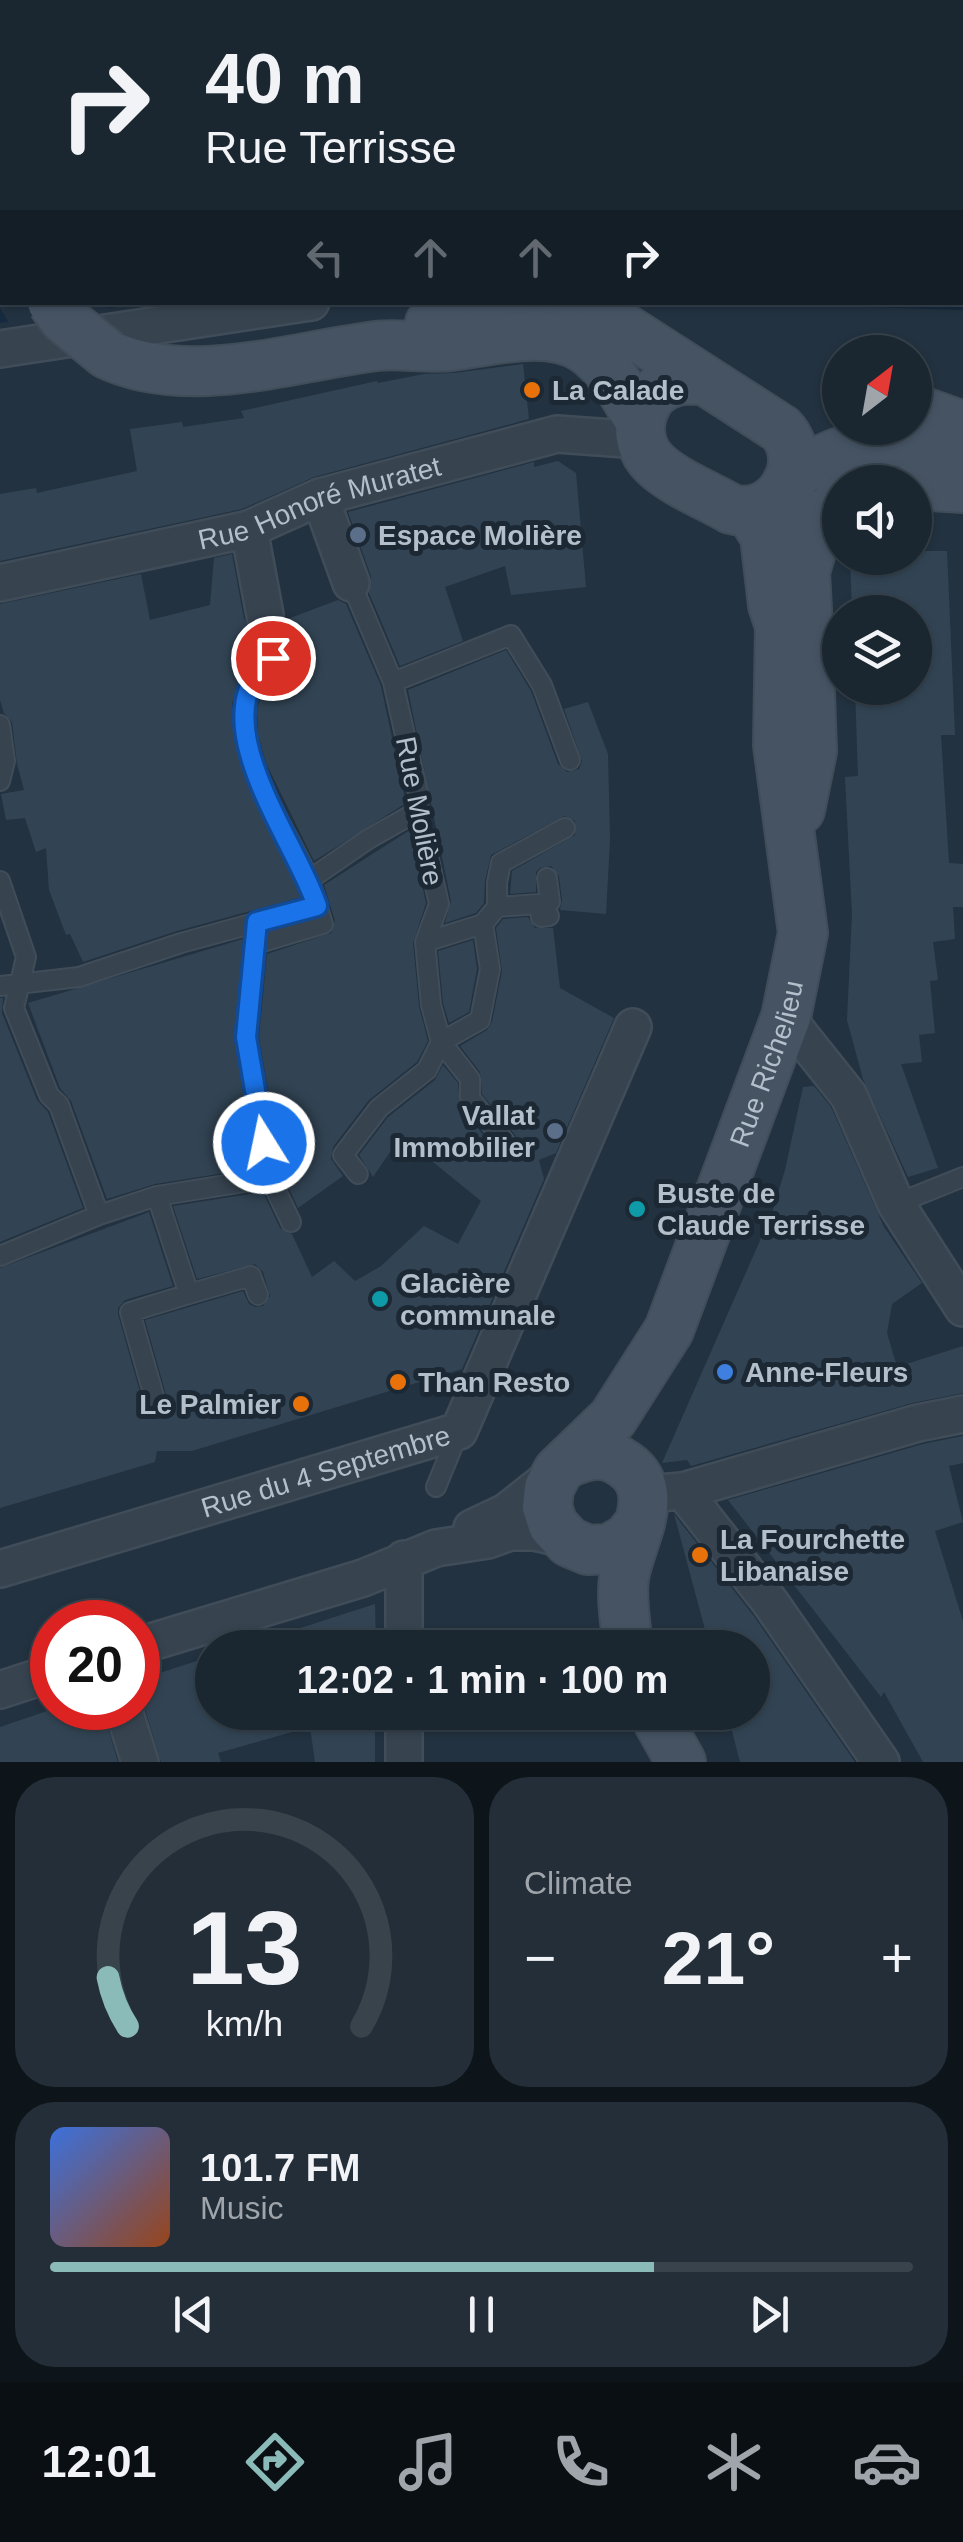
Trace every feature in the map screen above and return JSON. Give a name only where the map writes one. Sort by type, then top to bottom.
[{"type":"main road","points":[[54,305],[64,319],[118,359],[157,371],[187,372],[382,346],[431,349],[537,336],[562,338],[585,349],[611,373],[658,467],[731,509],[750,512],[778,498],[790,464],[822,437]]},
{"type":"main road","points":[[382,346],[425,324],[500,305]]},
{"type":"main road","points":[[567,305],[585,308],[613,321],[781,429],[790,464]]},
{"type":"main road","points":[[640,430],[646,404],[659,389],[676,381],[701,380]]},
{"type":"main road","points":[[932,415],[963,426]]},
{"type":"main road","points":[[790,464],[866,442],[896,440],[928,448],[963,466]]},
{"type":"main road","name":"Rue Richelieu","points":[[790,464],[805,571],[812,751],[793,848]]},
{"type":"main road","points":[[932,485],[963,488]]},
{"type":"main road","name":"Rue Richelieu","points":[[562,1467],[613,1418],[669,1330],[786,1017],[803,933],[778,745],[780,626],[773,605],[765,536],[750,512]]},
{"type":"main road","points":[[805,571],[822,525]]},
{"type":"main road","name":"Rue Richelieu","points":[[625,1630],[624,1579],[652,1498],[644,1432],[662,1385],[669,1330]]},
{"type":"main road","points":[[567,1541],[588,1550],[608,1548],[627,1539],[652,1498],[630,1467],[610,1455],[588,1454],[562,1467],[549,1488],[547,1507],[553,1525],[567,1541],[616,1630]]},
{"type":"main road","points":[[663,1730],[681,1762]]},
{"type":"street","points":[[0,350],[292,305]]},
{"type":"street","name":"Rue Honoré Muratet","points":[[0,583],[249,530],[320,497],[556,434],[640,430]]},
{"type":"street","points":[[320,497],[352,583]]},
{"type":"street","points":[[249,530],[265,615]]},
{"type":"street","points":[[786,1017],[849,1096],[896,1204],[963,1308]]},
{"type":"street","name":"Rue du 4 Septembre","points":[[0,1569],[459,1431],[633,1027]]},
{"type":"street","points":[[652,1498],[918,1423],[963,1414]]},
{"type":"street","points":[[160,1639],[363,1578],[420,1554],[506,1512],[562,1467]]},
{"type":"street","points":[[652,1498],[770,1602],[881,1762]]},
{"type":"street","points":[[420,1554],[510,1532],[534,1532],[567,1541]]},
{"type":"street","points":[[407,1630],[420,1554]]},
{"type":"street","points":[[0,1690],[30,1680]]},
{"type":"street","points":[[130,1730],[140,1762]]},
{"type":"street","points":[[404,1730],[404,1762]]},
{"type":"lane","name":"Rue Molière","points":[[352,583],[394,682],[419,797],[418,812],[439,904],[424,942],[431,1005],[441,1042],[470,1078],[470,1098],[506,1143]]},
{"type":"lane","points":[[256,944],[323,924],[309,880],[268,802],[247,746],[243,710],[258,669],[273,658],[265,615]]},
{"type":"lane","points":[[394,682],[512,635],[542,686],[570,760]]},
{"type":"lane","points":[[0,725],[4,760],[0,781]]},
{"type":"lane","points":[[309,880],[367,840],[418,812]]},
{"type":"lane","points":[[424,942],[483,924],[497,907],[496,883],[501,863],[565,828]]},
{"type":"lane","points":[[497,907],[544,910],[550,902],[546,878]]},
{"type":"lane","points":[[0,882],[26,957],[10,985],[14,1008],[28,1051],[49,1096],[59,1105],[98,1214]]},
{"type":"lane","points":[[10,985],[78,977],[181,943],[317,906]]},
{"type":"lane","points":[[257,922],[246,1037],[270,1178],[292,1222]]},
{"type":"lane","points":[[358,1174],[343,1155],[379,1108],[427,1070],[441,1042],[480,1020],[490,969],[483,924]]},
{"type":"lane","points":[[896,1204],[963,1176]]},
{"type":"lane","points":[[0,1256],[98,1214],[157,1196],[270,1178]]},
{"type":"lane","points":[[157,1196],[189,1294]]},
{"type":"lane","points":[[157,1407],[130,1312],[251,1276],[258,1295]]},
{"type":"lane","points":[[436,1487],[459,1431]]},
{"type":"water","points":[[0,305],[130,305],[0,323]]},
{"type":"water","points":[[804,305],[963,305],[963,310]]},
{"type":"pier","points":[[105,305],[114,312],[11,326],[0,308]]},
{"type":"building","points":[[523,364],[529,419],[314,477],[242,509],[0,561],[0,494],[36,488],[37,493],[137,471],[130,429],[182,422],[183,427],[244,418],[241,411],[377,381]]},
{"type":"building","points":[[558,461],[576,473],[586,587],[511,595],[505,566],[445,587],[463,641],[400,666],[369,593],[371,576],[348,512],[534,462],[534,467]]},
{"type":"building","points":[[932,551],[947,551],[955,735],[941,735],[949,863],[963,864],[963,907],[953,907],[955,939],[933,942],[938,980],[930,981],[935,1033],[919,1035],[922,1062],[901,1064],[938,1168],[908,1177],[863,1079],[847,1020],[852,914],[845,777],[858,776],[856,705],[932,705],[932,595],[851,595],[851,575],[932,575]]},
{"type":"building","points":[[232,554],[244,619],[256,634],[260,653],[241,676],[232,703],[234,739],[256,803],[302,897],[83,962],[70,934],[66,935],[49,890],[46,848],[36,852],[25,818],[6,820],[1,794],[24,790],[12,722],[0,700],[0,604],[141,574],[150,620],[210,605],[214,558]]},
{"type":"building","points":[[338,600],[346,604],[381,686],[406,803],[314,861],[266,763],[258,734],[257,709],[264,686],[285,661],[280,629],[285,620]]},
{"type":"building","points":[[506,650],[531,691],[558,764],[567,772],[579,769],[582,761],[564,709],[588,702],[608,754],[610,840],[606,914],[560,910],[559,876],[551,866],[536,872],[536,892],[510,894],[512,871],[575,835],[575,821],[564,816],[491,855],[484,903],[476,913],[445,923],[451,901],[408,690]]},
{"type":"building","points":[[410,830],[426,903],[413,943],[419,1006],[428,1041],[417,1062],[369,1100],[333,1147],[331,1159],[343,1176],[298,1208],[282,1174],[259,1037],[267,954],[331,933],[335,921],[324,885]]},
{"type":"building","points":[[528,917],[535,928],[553,928],[560,988],[614,1018],[556,1153],[539,1160],[544,1179],[462,1369],[192,1451],[157,1451],[155,1462],[0,1508],[0,1268],[149,1212],[173,1286],[125,1300],[118,1314],[145,1410],[149,1417],[159,1419],[167,1415],[169,1405],[145,1320],[243,1291],[255,1307],[263,1306],[270,1296],[263,1272],[255,1264],[197,1279],[173,1206],[263,1192],[280,1228],[292,1234],[312,1277],[334,1261],[355,1281],[381,1266],[424,1226],[458,1244],[481,1201],[401,1136],[373,1177],[359,1155],[388,1117],[435,1080],[443,1065],[458,1083],[460,1106],[496,1151],[507,1155],[517,1148],[516,1136],[482,1094],[480,1072],[460,1046],[487,1030],[492,1022],[502,971],[496,928],[503,919]]},
{"type":"building","points":[[243,939],[234,1039],[256,1168],[155,1184],[107,1199],[71,1101],[60,1088],[28,1003]]},
{"type":"building","points":[[473,940],[477,969],[469,1012],[449,1023],[438,951]]},
{"type":"building","points":[[0,998],[2,1013],[37,1100],[48,1112],[83,1208],[0,1242]]},
{"type":"building","points":[[814,1086],[831,1107],[884,1227],[922,1283],[892,1304],[887,1333],[897,1367],[963,1346],[963,1393],[912,1403],[691,1466],[687,1460],[662,1463],[765,1236],[785,1170],[803,1087]]},
{"type":"building","points":[[963,1436],[963,1463],[949,1466],[963,1522],[935,1531],[963,1621],[963,1762],[923,1762],[884,1692],[881,1697],[728,1500]]},
{"type":"building","points":[[674,1514],[763,1630],[705,1630]]},
{"type":"building","points":[[375,1604],[376,1630],[294,1630]]},
{"type":"building","points":[[770,1640],[855,1762],[740,1762],[732,1730],[770,1730]]},
{"type":"building","points":[[195,1662],[195,1730],[299,1730],[218,1753],[221,1762],[161,1762],[151,1730],[160,1730],[160,1673]]},
{"type":"building","points":[[30,1717],[30,1730],[109,1730],[118,1762],[0,1762],[0,1727]]},
{"type":"building","points":[[310,1730],[375,1730],[375,1762],[315,1762]]},
{"type":"place","name":"La Calade","points":[[532,390]]},
{"type":"place","name":"Espace Molière","points":[[358,535]]},
{"type":"place","name":"Vallat Immobilier","points":[[555,1131]]},
{"type":"place","name":"Buste de Claude Terrisse","points":[[637,1209]]},
{"type":"place","name":"Glacière communale","points":[[380,1299]]},
{"type":"place","name":"Anne-Fleurs","points":[[725,1372]]},
{"type":"place","name":"Than Resto","points":[[398,1382]]},
{"type":"place","name":"Le Palmier","points":[[301,1404]]},
{"type":"place","name":"La Fourchette Libanaise","points":[[700,1555]]},
{"type":"route","points":[[264,1143],[246,1037],[257,922],[317,906],[309,880],[268,802],[247,746],[243,710],[258,669],[273,658]]}]
